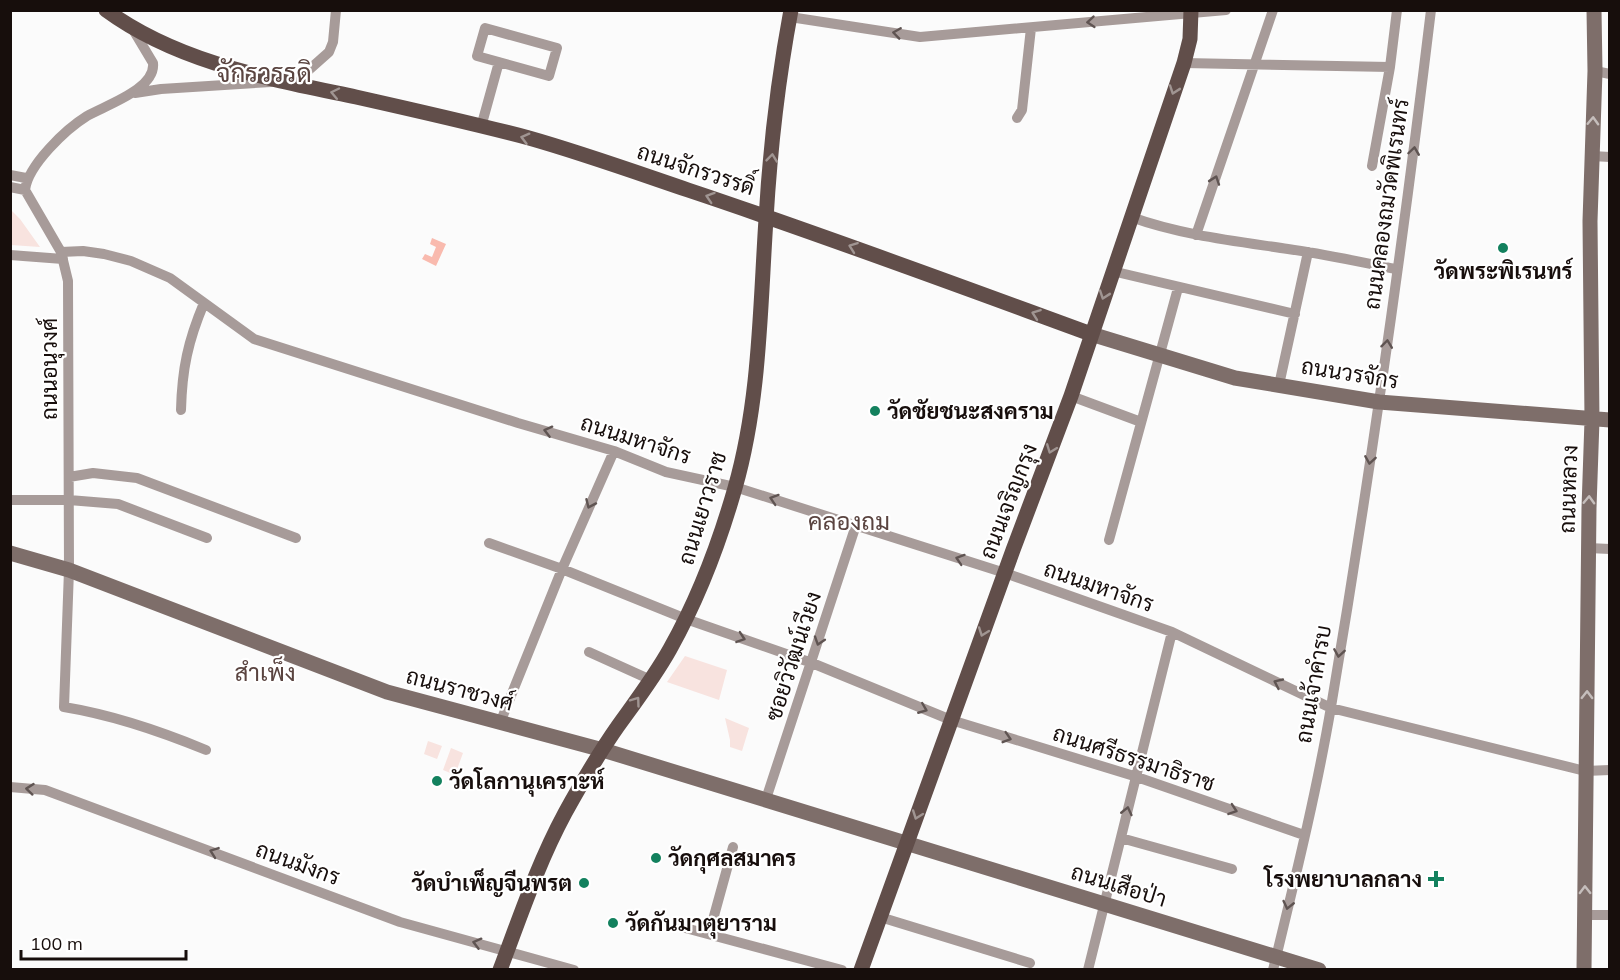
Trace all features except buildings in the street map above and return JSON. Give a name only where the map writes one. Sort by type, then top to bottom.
[{"type":"main road","name":"ถนนจักรวรรดิ์","points":[[106,10],[131,26],[180,50],[275,81],[481,127],[579,153],[766,216],[1091,334]]},
{"type":"main road","name":"ถนนเจริญกรุง","points":[[861,969],[1071,396],[1184,63],[1190,39],[1191,12]]},
{"type":"main road","name":"ถนนเยาวราช","points":[[500,969],[534,878],[555,833],[603,750],[651,680],[686,619],[704,580],[735,487],[750,424],[755,390],[766,216],[791,14]]},
{"type":"street","points":[[293,84],[329,52],[333,42],[336,10]]},
{"type":"street","points":[[791,14],[920,37],[1226,10]]},
{"type":"street","points":[[1196,235],[1273,10]]},
{"type":"street","points":[[1372,166],[1390,67],[1397,10]]},
{"type":"street","name":"ถนนคลองถมวัดพิเรนทร์","points":[[1378,402],[1416,137],[1431,10]]},
{"type":"street","name":"ถนนหลวง","points":[[1584,969],[1588,548],[1592,420],[1590,221],[1592,156],[1602,73],[1594,10]]},
{"type":"street","name":"ถนนจักรวรรดิ์","points":[[26,184],[39,161],[80,121],[128,95],[143,85],[151,76],[154,69],[148,52],[131,26]]},
{"type":"street","points":[[485,28],[557,48],[549,76],[499,62],[477,56],[485,28]]},
{"type":"street","points":[[1017,118],[1022,110],[1030,28]]},
{"type":"street","points":[[481,127],[499,62]]},
{"type":"street","points":[[1184,63],[1390,67]]},
{"type":"street","name":"ถนนจักรวรรดิ์","points":[[128,95],[162,89],[275,81]]},
{"type":"street","points":[[1592,156],[1610,157]]},
{"type":"street","points":[[10,175],[26,184]]},
{"type":"street","points":[[10,187],[26,184]]},
{"type":"street","name":"ถนนอนุวงศ์","points":[[26,184],[62,255],[68,281],[69,570],[64,707],[101,713],[206,750]]},
{"type":"street","points":[[1131,217],[1144,223],[1196,235],[1308,252],[1396,269]]},
{"type":"street","name":"ถนนมหาจักร","points":[[10,255],[62,255],[83,251],[131,261],[170,278],[254,339],[489,414],[614,451],[666,472],[735,487],[1005,573],[1172,632],[1331,708],[1585,771],[1610,770]]},
{"type":"street","points":[[1279,385],[1308,252]]},
{"type":"street","points":[[1112,271],[1295,314]]},
{"type":"street","points":[[1109,540],[1178,288]]},
{"type":"street","points":[[181,410],[182,385],[190,337],[204,303]]},
{"type":"street","name":"ถนนวรจักร","points":[[1091,334],[1234,378],[1378,402],[1610,420]]},
{"type":"street","points":[[1071,396],[1141,422]]},
{"type":"street","name":"ถนนเจ้าคำรบ","points":[[1275,963],[1331,708],[1378,402]]},
{"type":"street","points":[[500,723],[562,569],[614,451]]},
{"type":"street","points":[[69,477],[93,473],[137,478],[296,538]]},
{"type":"street","points":[[10,500],[69,500],[118,504],[207,538]]},
{"type":"street","name":"ซอยวิวัฒน์เวียง","points":[[766,799],[856,525]]},
{"type":"street","name":"ถนนศรีธรรมาธิราช","points":[[489,543],[562,569],[686,619],[812,663],[951,720],[1134,776],[1304,835]]},
{"type":"street","points":[[1588,548],[1610,549]]},
{"type":"street","name":"ถนนราชวงศ์","points":[[10,554],[69,570],[387,692],[603,750],[907,842]]},
{"type":"street","points":[[1088,969],[1134,776],[1172,632]]},
{"type":"street","points":[[589,652],[651,680]]},
{"type":"street","name":"ถนนมังกร","points":[[10,787],[45,790],[399,922],[574,969]]},
{"type":"street","points":[[1121,838],[1232,868]]},
{"type":"street","name":"ถนนเสือป่า","points":[[907,842],[1103,904],[1275,963],[1318,969]]},
{"type":"street","points":[[709,934],[733,847]]},
{"type":"street","points":[[1585,915],[1610,915]]},
{"type":"street","points":[[880,916],[1030,963]]},
{"type":"street","points":[[663,922],[842,969]]},
{"type":"shaded area","points":[[11,210],[20,219],[40,247],[11,245]]},
{"type":"shaded area","points":[[432,238],[446,244],[436,266],[422,259],[425,254],[432,257],[436,247],[430,244]]},
{"type":"shaded area","points":[[685,656],[727,670],[719,700],[667,682]]},
{"type":"shaded area","points":[[725,718],[749,728],[742,751],[730,747]]},
{"type":"shaded area","points":[[428,741],[442,746],[437,759],[424,754]]},
{"type":"shaded area","points":[[451,748],[463,753],[455,775],[443,770]]},
{"type":"place","name":"วัดพระพิเรนทร์","points":[[1503,248]]},
{"type":"place","name":"วัดชัยชนะสงคราม","points":[[875,411]]},
{"type":"place","name":"วัดโลกานุเคราะห์","points":[[437,781]]},
{"type":"place","name":"วัดกุศลสมาคร","points":[[656,858]]},
{"type":"place","name":"โรงพยาบาลกลาง","points":[[1436,879]]},
{"type":"place","name":"วัดบำเพ็ญจีนพรต","points":[[584,883]]},
{"type":"place","name":"วัดกันมาตุยาราม","points":[[613,923]]},
{"type":"district","name":"จักรวรรดิ","points":[[264,73]]},
{"type":"district","name":"คลองถม","points":[[849,522]]},
{"type":"district","name":"สำเพ็ง","points":[[265,673]]}]
